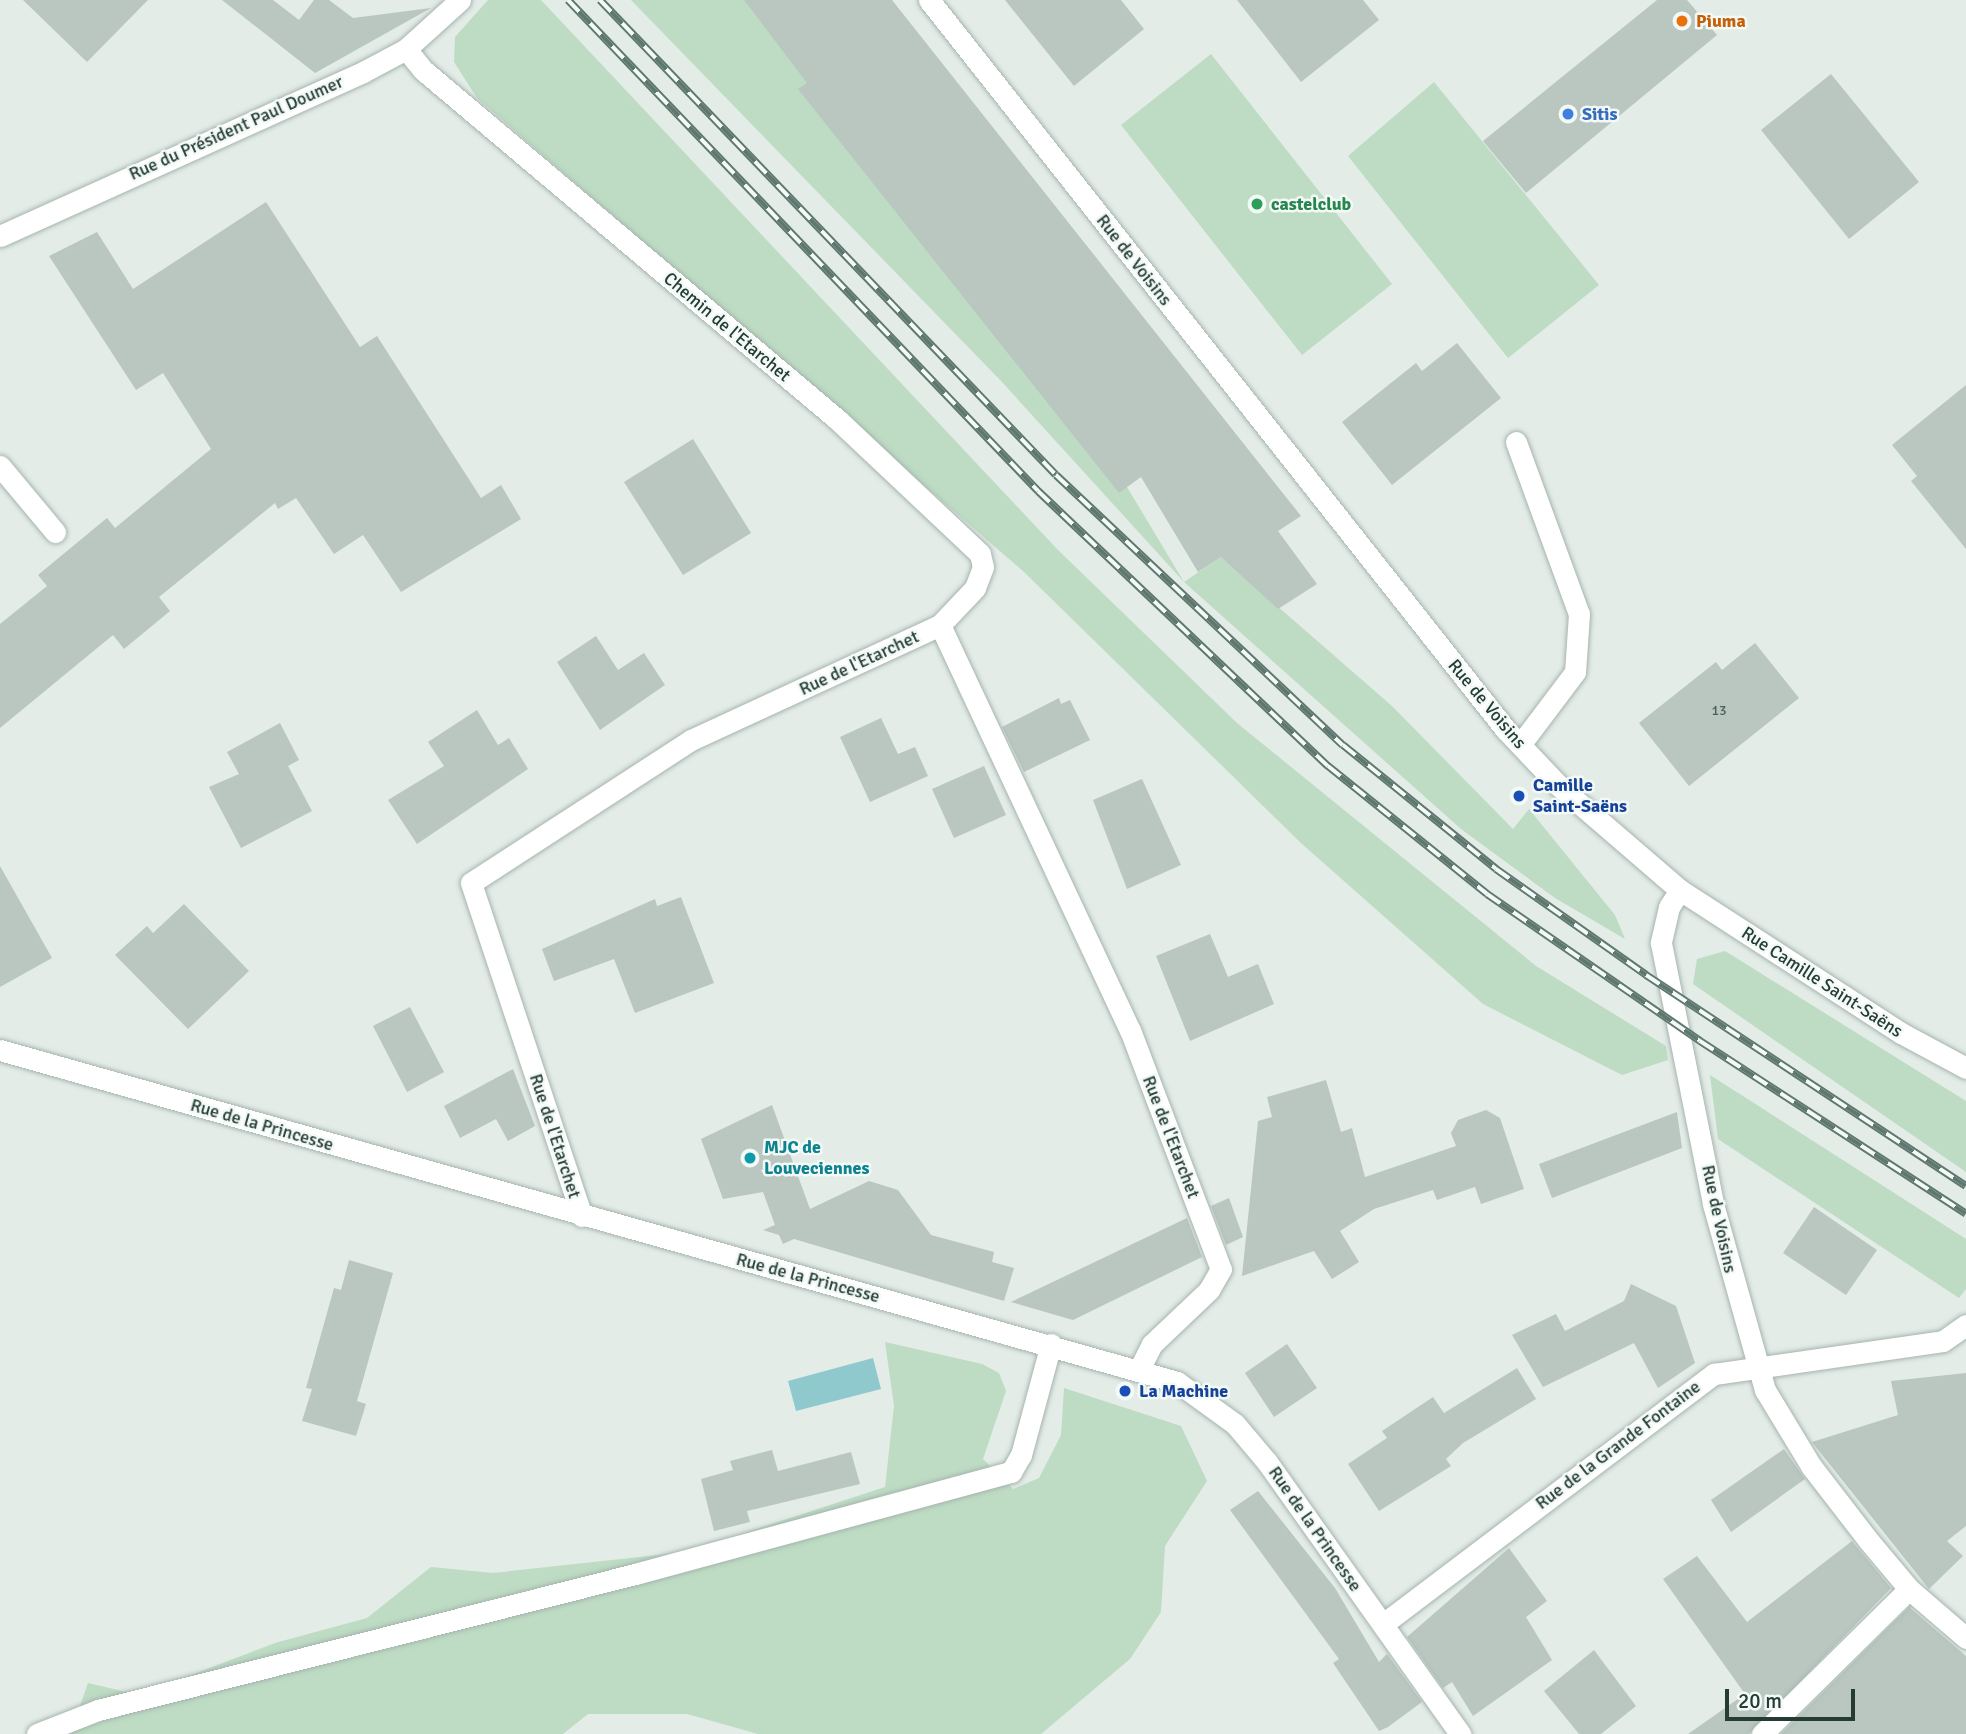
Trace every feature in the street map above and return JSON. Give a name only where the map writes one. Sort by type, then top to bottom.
[{"type":"street","name":"Rue du Président Paul Doumer","points":[[0,236],[406,49],[460,0]]},
{"type":"street","name":"Rue de Voisins","points":[[929,0],[1520,745],[1581,809],[1680,890],[1669,907],[1661,943],[1713,1204],[1765,1390],[1811,1466],[1909,1589],[1966,1638]]},
{"type":"street","name":"Chemin de l'Etarchet","points":[[406,49],[423,70],[838,420],[980,554],[983,567],[975,588],[940,625]]},
{"type":"street","points":[[1516,442],[1579,614],[1575,672],[1520,745]]},
{"type":"street","points":[[0,466],[55,532]]},
{"type":"street","name":"Rue de l'Etarchet","points":[[582,1216],[471,883],[691,740],[940,625],[1130,1030],[1221,1269],[1209,1290],[1152,1344],[1139,1369]]},
{"type":"street","name":"Rue Camille Saint-Saëns","points":[[1680,890],[1901,1033],[1966,1068]]},
{"type":"street","name":"Rue de la Princesse","points":[[0,1050],[582,1216],[1051,1344],[1177,1382],[1235,1424],[1383,1624],[1460,1734]]},
{"type":"street","name":"Rue de la Grande Fontaine","points":[[1383,1624],[1600,1454],[1714,1374],[1756,1365],[1943,1341],[1966,1325]]},
{"type":"street","points":[[37,1734],[98,1710],[635,1574],[1011,1472],[1021,1455],[1051,1344]]},
{"type":"street","points":[[1762,1734],[1909,1589]]},
{"type":"green space","points":[[488,0],[541,0],[1058,550],[1237,723],[1536,966],[1666,1046],[1668,1060],[1622,1075],[1483,1004],[1301,843],[1024,572],[477,98],[454,62],[455,37]]},
{"type":"green space","points":[[631,0],[755,0],[1127,487],[1184,582],[1002,382]]},
{"type":"green space","name":"castelclub","points":[[1211,54],[1392,284],[1302,355],[1121,125]]},
{"type":"green space","name":"castelclub","points":[[1434,82],[1599,285],[1508,358],[1348,156]]},
{"type":"green space","points":[[1221,557],[1392,706],[1513,829],[1529,809],[1615,915],[1625,939],[1555,898],[1461,829],[1184,582]]},
{"type":"green space","points":[[1725,951],[1966,1101],[1966,1172],[1693,984],[1697,959]]},
{"type":"green space","points":[[1710,1075],[1966,1239],[1966,1289],[1959,1298],[1718,1139]]},
{"type":"green space","points":[[885,1342],[982,1364],[999,1373],[1006,1391],[983,1459],[1013,1489],[1039,1478],[1061,1435],[1064,1388],[1181,1426],[1207,1481],[1165,1546],[1161,1612],[1130,1659],[1041,1734],[758,1734],[687,1714],[588,1714],[563,1734],[70,1734],[88,1683],[139,1695],[275,1643],[367,1618],[431,1567],[493,1573],[686,1552],[885,1487],[894,1406]]},
{"type":"water","points":[[873,1358],[881,1389],[796,1411],[788,1381]]},
{"type":"building","points":[[23,0],[148,0],[87,62]]},
{"type":"building","points":[[222,0],[273,0],[299,20],[314,0],[329,0],[353,18],[431,8],[315,73]]},
{"type":"building","points":[[744,0],[892,0],[1301,516],[1278,531],[1317,584],[1278,609],[1221,557],[1198,572],[1141,477],[1119,493],[798,89],[807,83]]},
{"type":"building","points":[[1005,0],[1121,0],[1144,29],[1074,86]]},
{"type":"building","points":[[1237,0],[1363,0],[1379,20],[1301,82]]},
{"type":"building","points":[[1657,0],[1687,0],[1717,35],[1526,193],[1483,141]]},
{"type":"building","points":[[1831,74],[1919,182],[1849,239],[1761,130]]},
{"type":"building","points":[[266,202],[360,347],[377,336],[481,498],[501,485],[521,519],[401,592],[363,535],[334,554],[296,498],[278,509],[275,503],[159,597],[170,611],[124,649],[113,635],[0,728],[0,624],[47,586],[38,575],[107,518],[115,528],[211,449],[163,373],[136,390],[49,256],[97,232],[133,289]]},
{"type":"building","points":[[1457,343],[1501,398],[1392,485],[1342,422],[1416,363],[1422,371]]},
{"type":"building","points":[[1966,385],[1966,549],[1911,481],[1917,476],[1892,445]]},
{"type":"building","points":[[693,439],[751,533],[683,575],[624,482]]},
{"type":"building","points":[[596,636],[618,670],[644,653],[665,685],[600,730],[557,662]]},
{"type":"building","points":[[1755,643],[1799,698],[1689,786],[1639,723],[1716,662],[1722,670]]},
{"type":"building","points":[[1059,698],[1061,704],[1070,700],[1090,740],[1024,772],[1002,727]]},
{"type":"building","points":[[477,710],[498,745],[509,738],[528,769],[417,844],[388,800],[444,766],[428,742]]},
{"type":"building","points":[[881,718],[898,754],[915,747],[928,776],[870,802],[840,737]]},
{"type":"building","points":[[280,723],[299,760],[288,766],[312,811],[241,848],[209,787],[239,774],[227,752]]},
{"type":"building","points":[[984,766],[1006,815],[954,838],[932,789]]},
{"type":"building","points":[[1142,779],[1181,865],[1127,889],[1093,800]]},
{"type":"building","points":[[0,866],[52,958],[0,987]]},
{"type":"building","points":[[681,897],[714,983],[635,1013],[614,959],[554,981],[542,949],[655,899],[657,906]]},
{"type":"building","points":[[184,904],[249,971],[188,1029],[115,955],[147,926],[153,933]]},
{"type":"building","points":[[1210,934],[1228,977],[1258,964],[1274,1004],[1190,1041],[1156,956]]},
{"type":"building","points":[[410,1007],[444,1072],[407,1092],[373,1026]]},
{"type":"building","points":[[513,1069],[535,1126],[508,1141],[496,1119],[460,1138],[444,1106]]},
{"type":"building","points":[[1326,1080],[1341,1132],[1352,1128],[1365,1177],[1456,1146],[1451,1133],[1458,1120],[1486,1110],[1500,1118],[1524,1189],[1481,1204],[1475,1187],[1437,1200],[1433,1190],[1374,1209],[1340,1231],[1359,1262],[1332,1279],[1314,1251],[1242,1276],[1258,1121],[1272,1117],[1267,1097]]},
{"type":"building","points":[[772,1105],[810,1209],[869,1181],[898,1190],[931,1235],[994,1252],[992,1262],[1014,1268],[1004,1301],[794,1239],[783,1244],[779,1235],[763,1230],[775,1225],[763,1192],[723,1199],[701,1139]]},
{"type":"building","points":[[1677,1112],[1682,1148],[1552,1198],[1539,1164]]},
{"type":"building","points":[[1229,1198],[1243,1237],[1226,1245],[1211,1206]]},
{"type":"building","points":[[1814,1207],[1877,1250],[1846,1295],[1783,1253]]},
{"type":"building","points":[[1187,1218],[1202,1257],[1073,1320],[1011,1302]]},
{"type":"building","points":[[349,1260],[393,1273],[357,1401],[366,1404],[356,1436],[302,1421],[312,1389],[306,1388],[334,1288],[341,1290]]},
{"type":"building","points":[[1631,1284],[1676,1306],[1695,1363],[1658,1388],[1634,1343],[1543,1387],[1512,1335],[1556,1314],[1565,1331],[1624,1301]]},
{"type":"building","points":[[1287,1344],[1317,1388],[1274,1417],[1245,1373]]},
{"type":"building","points":[[1517,1368],[1536,1399],[1463,1443],[1446,1459],[1451,1466],[1379,1511],[1348,1464],[1387,1438],[1382,1431],[1433,1397],[1444,1413]]},
{"type":"building","points":[[1966,1373],[1966,1526],[1947,1541],[1963,1556],[1929,1589],[1812,1442],[1898,1415],[1891,1381]]},
{"type":"building","points":[[1784,1449],[1805,1479],[1731,1532],[1711,1500]]},
{"type":"building","points":[[772,1450],[778,1471],[851,1452],[860,1484],[747,1511],[750,1522],[714,1531],[701,1479],[733,1470],[730,1461]]},
{"type":"building","points":[[1258,1491],[1335,1588],[1379,1662],[1387,1654],[1422,1702],[1388,1727],[1379,1731],[1333,1663],[1339,1659],[1230,1510]]},
{"type":"building","points":[[1852,1541],[1891,1588],[1749,1734],[1688,1734],[1745,1694],[1663,1579],[1697,1556],[1747,1622]]},
{"type":"building","points":[[1509,1548],[1547,1601],[1526,1617],[1552,1660],[1473,1716],[1452,1682],[1443,1688],[1407,1637]]},
{"type":"building","points":[[1909,1607],[1966,1656],[1966,1734],[1781,1734]]},
{"type":"building","points":[[1594,1650],[1636,1706],[1601,1734],[1579,1734],[1544,1691]]},
{"type":"railway","points":[[568,0],[1038,491],[1328,766],[1487,894],[1700,1041],[1966,1214]]},
{"type":"railway","points":[[600,0],[1056,475],[1343,745],[1496,869],[1646,975],[1966,1186]]},
{"type":"place","name":"Piuma","points":[[1682,21]]},
{"type":"place","name":"Sitis","points":[[1568,114]]},
{"type":"place","name":"castelclub","points":[[1257,204]]},
{"type":"place","name":"Camille Saint-Saëns","points":[[1519,796]]},
{"type":"place","name":"MJC de Louveciennes","points":[[750,1158]]},
{"type":"place","name":"La Machine","points":[[1125,1391]]}]
